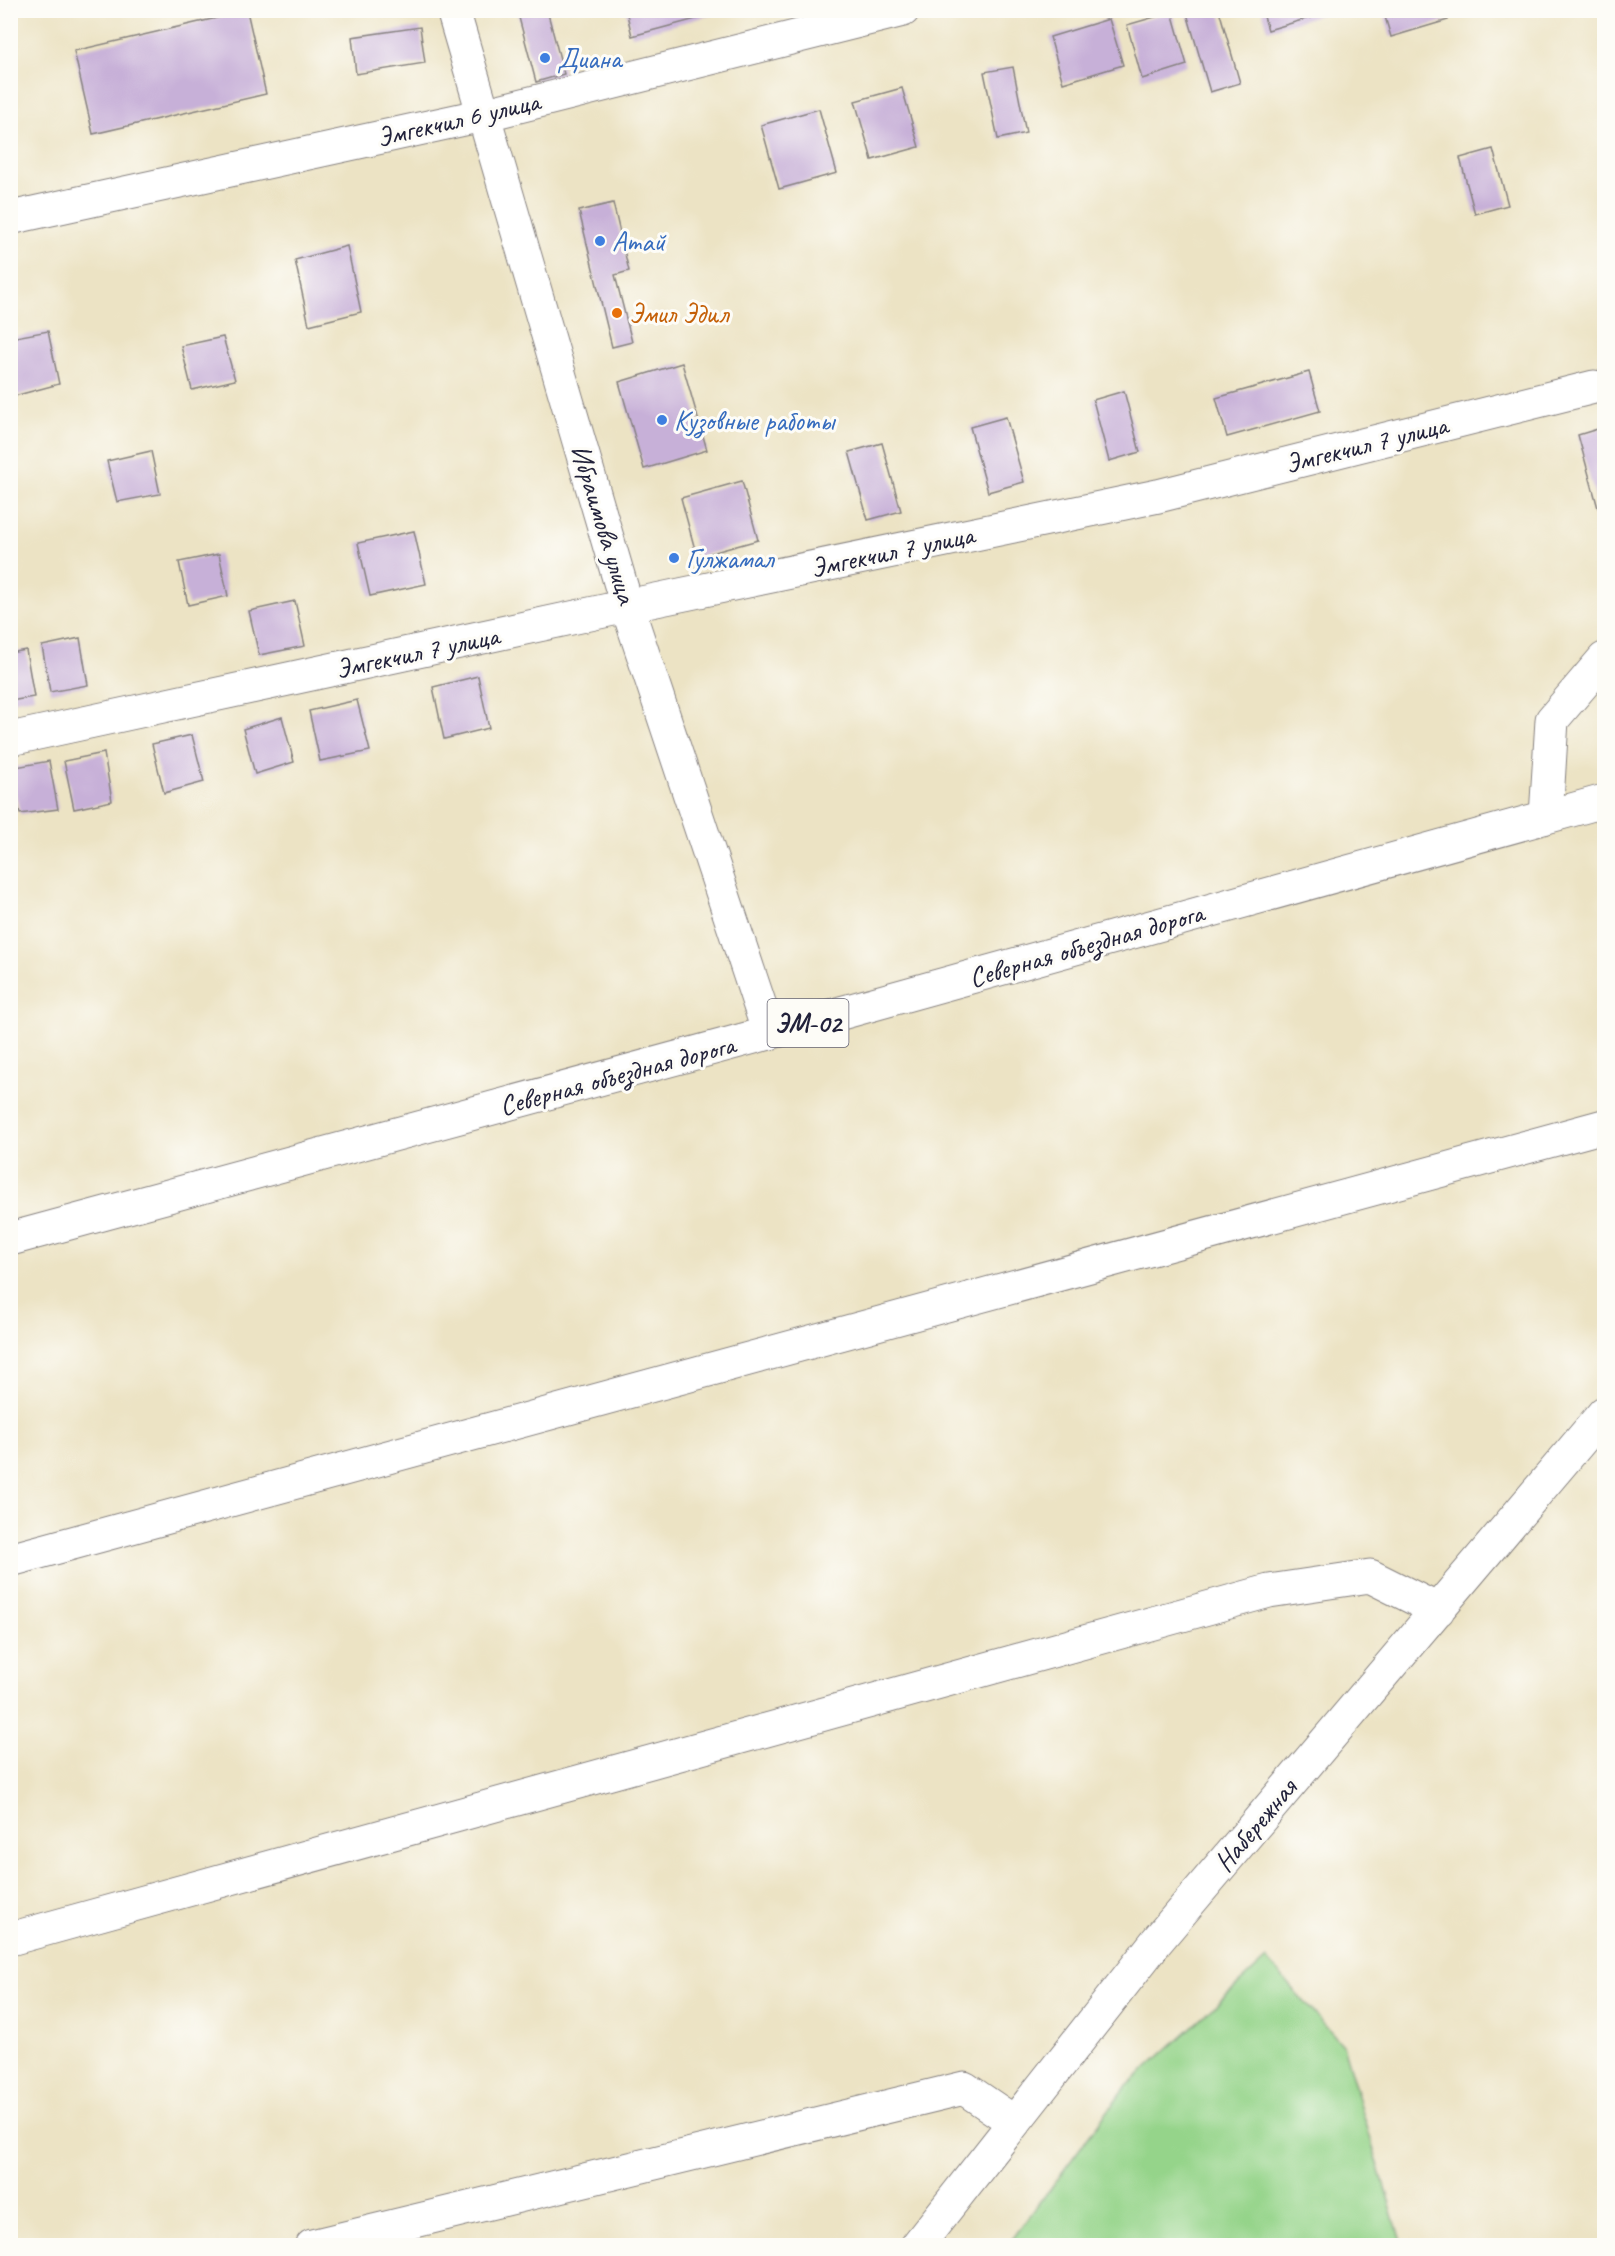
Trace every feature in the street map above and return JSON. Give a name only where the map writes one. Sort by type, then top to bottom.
[{"type":"main road","name":"Ибраимова улица","points":[[453,10],[627,606],[769,1034]]},
{"type":"main road","name":"Эмгекчил 6 улица","points":[[10,218],[483,115],[903,10]]},
{"type":"main road","name":"Эмгекчил 7 улица","points":[[10,739],[627,606],[1158,496],[1594,387]]},
{"type":"main road","points":[[1546,817],[1552,720],[1605,659]]},
{"type":"main road","name":"Северная объездная дорога","points":[[10,1239],[769,1034],[1605,801]]},
{"type":"main road","points":[[10,1560],[1605,1126]]},
{"type":"main road","name":"Набережная","points":[[917,2246],[1156,1942],[1605,1413]]},
{"type":"main road","points":[[10,1939],[1269,1591],[1370,1576],[1437,1610]]},
{"type":"main road","points":[[312,2246],[964,2088],[1014,2122]]},
{"type":"green space","points":[[1266,1959],[1343,2045],[1402,2245],[1008,2245],[1125,2088]]},
{"type":"building","points":[[517,10],[547,10],[564,74],[536,82]]},
{"type":"building","points":[[626,10],[726,10],[726,11],[632,36]]},
{"type":"building","points":[[1186,10],[1219,10],[1240,83],[1210,92]]},
{"type":"building","points":[[1262,10],[1325,10],[1326,13],[1268,30]]},
{"type":"building","points":[[1383,10],[1445,10],[1448,20],[1391,37]]},
{"type":"building","points":[[247,11],[266,94],[93,134],[74,51]]},
{"type":"building","points":[[1172,12],[1187,65],[1142,79],[1127,25]]},
{"type":"building","points":[[1109,19],[1123,65],[1063,83],[1050,37]]},
{"type":"building","points":[[420,27],[425,63],[356,74],[352,37]]},
{"type":"building","points":[[1013,67],[1026,133],[998,139],[984,72]]},
{"type":"building","points":[[902,88],[919,147],[872,160],[855,101]]},
{"type":"building","points":[[819,109],[837,173],[779,189],[761,125]]},
{"type":"building","points":[[1493,149],[1508,205],[1475,214],[1460,158]]},
{"type":"building","points":[[613,203],[629,271],[615,275],[632,342],[612,347],[579,211]]},
{"type":"building","points":[[347,246],[361,312],[309,325],[295,260]]},
{"type":"building","points":[[48,331],[59,384],[14,396],[10,377],[10,338]]},
{"type":"building","points":[[223,337],[235,380],[192,390],[181,346]]},
{"type":"building","points":[[682,363],[707,450],[644,469],[619,382]]},
{"type":"building","points":[[1309,372],[1320,411],[1227,437],[1216,398]]},
{"type":"building","points":[[1124,391],[1140,452],[1109,461],[1093,400]]},
{"type":"building","points":[[1006,417],[1024,482],[988,492],[970,427]]},
{"type":"building","points":[[1604,427],[1604,506],[1598,508],[1578,435]]},
{"type":"building","points":[[882,443],[901,511],[868,520],[849,452]]},
{"type":"building","points":[[151,451],[160,494],[117,502],[107,461]]},
{"type":"building","points":[[742,481],[758,540],[697,557],[681,498]]},
{"type":"building","points":[[414,531],[426,584],[370,596],[358,543]]},
{"type":"building","points":[[219,554],[228,596],[188,605],[179,562]]},
{"type":"building","points":[[295,601],[305,646],[259,655],[249,611]]},
{"type":"building","points":[[80,638],[88,685],[50,692],[42,646]]},
{"type":"building","points":[[26,650],[34,697],[10,701],[10,653]]},
{"type":"building","points":[[478,676],[489,728],[444,739],[433,687]]},
{"type":"building","points":[[357,700],[370,751],[320,761],[309,711]]},
{"type":"building","points":[[282,717],[294,762],[255,774],[243,729]]},
{"type":"building","points":[[192,735],[204,782],[164,793],[152,744]]},
{"type":"building","points":[[104,753],[112,801],[74,809],[64,761]]},
{"type":"building","points":[[49,761],[58,809],[20,814],[10,768]]},
{"type":"place","name":"Диана","points":[[545,58]]},
{"type":"place","name":"Атай","points":[[600,241]]},
{"type":"place","name":"Эмил Эдил","points":[[617,313]]},
{"type":"place","name":"Кузовные работы","points":[[662,420]]},
{"type":"place","name":"Гулжамал","points":[[674,558]]}]
